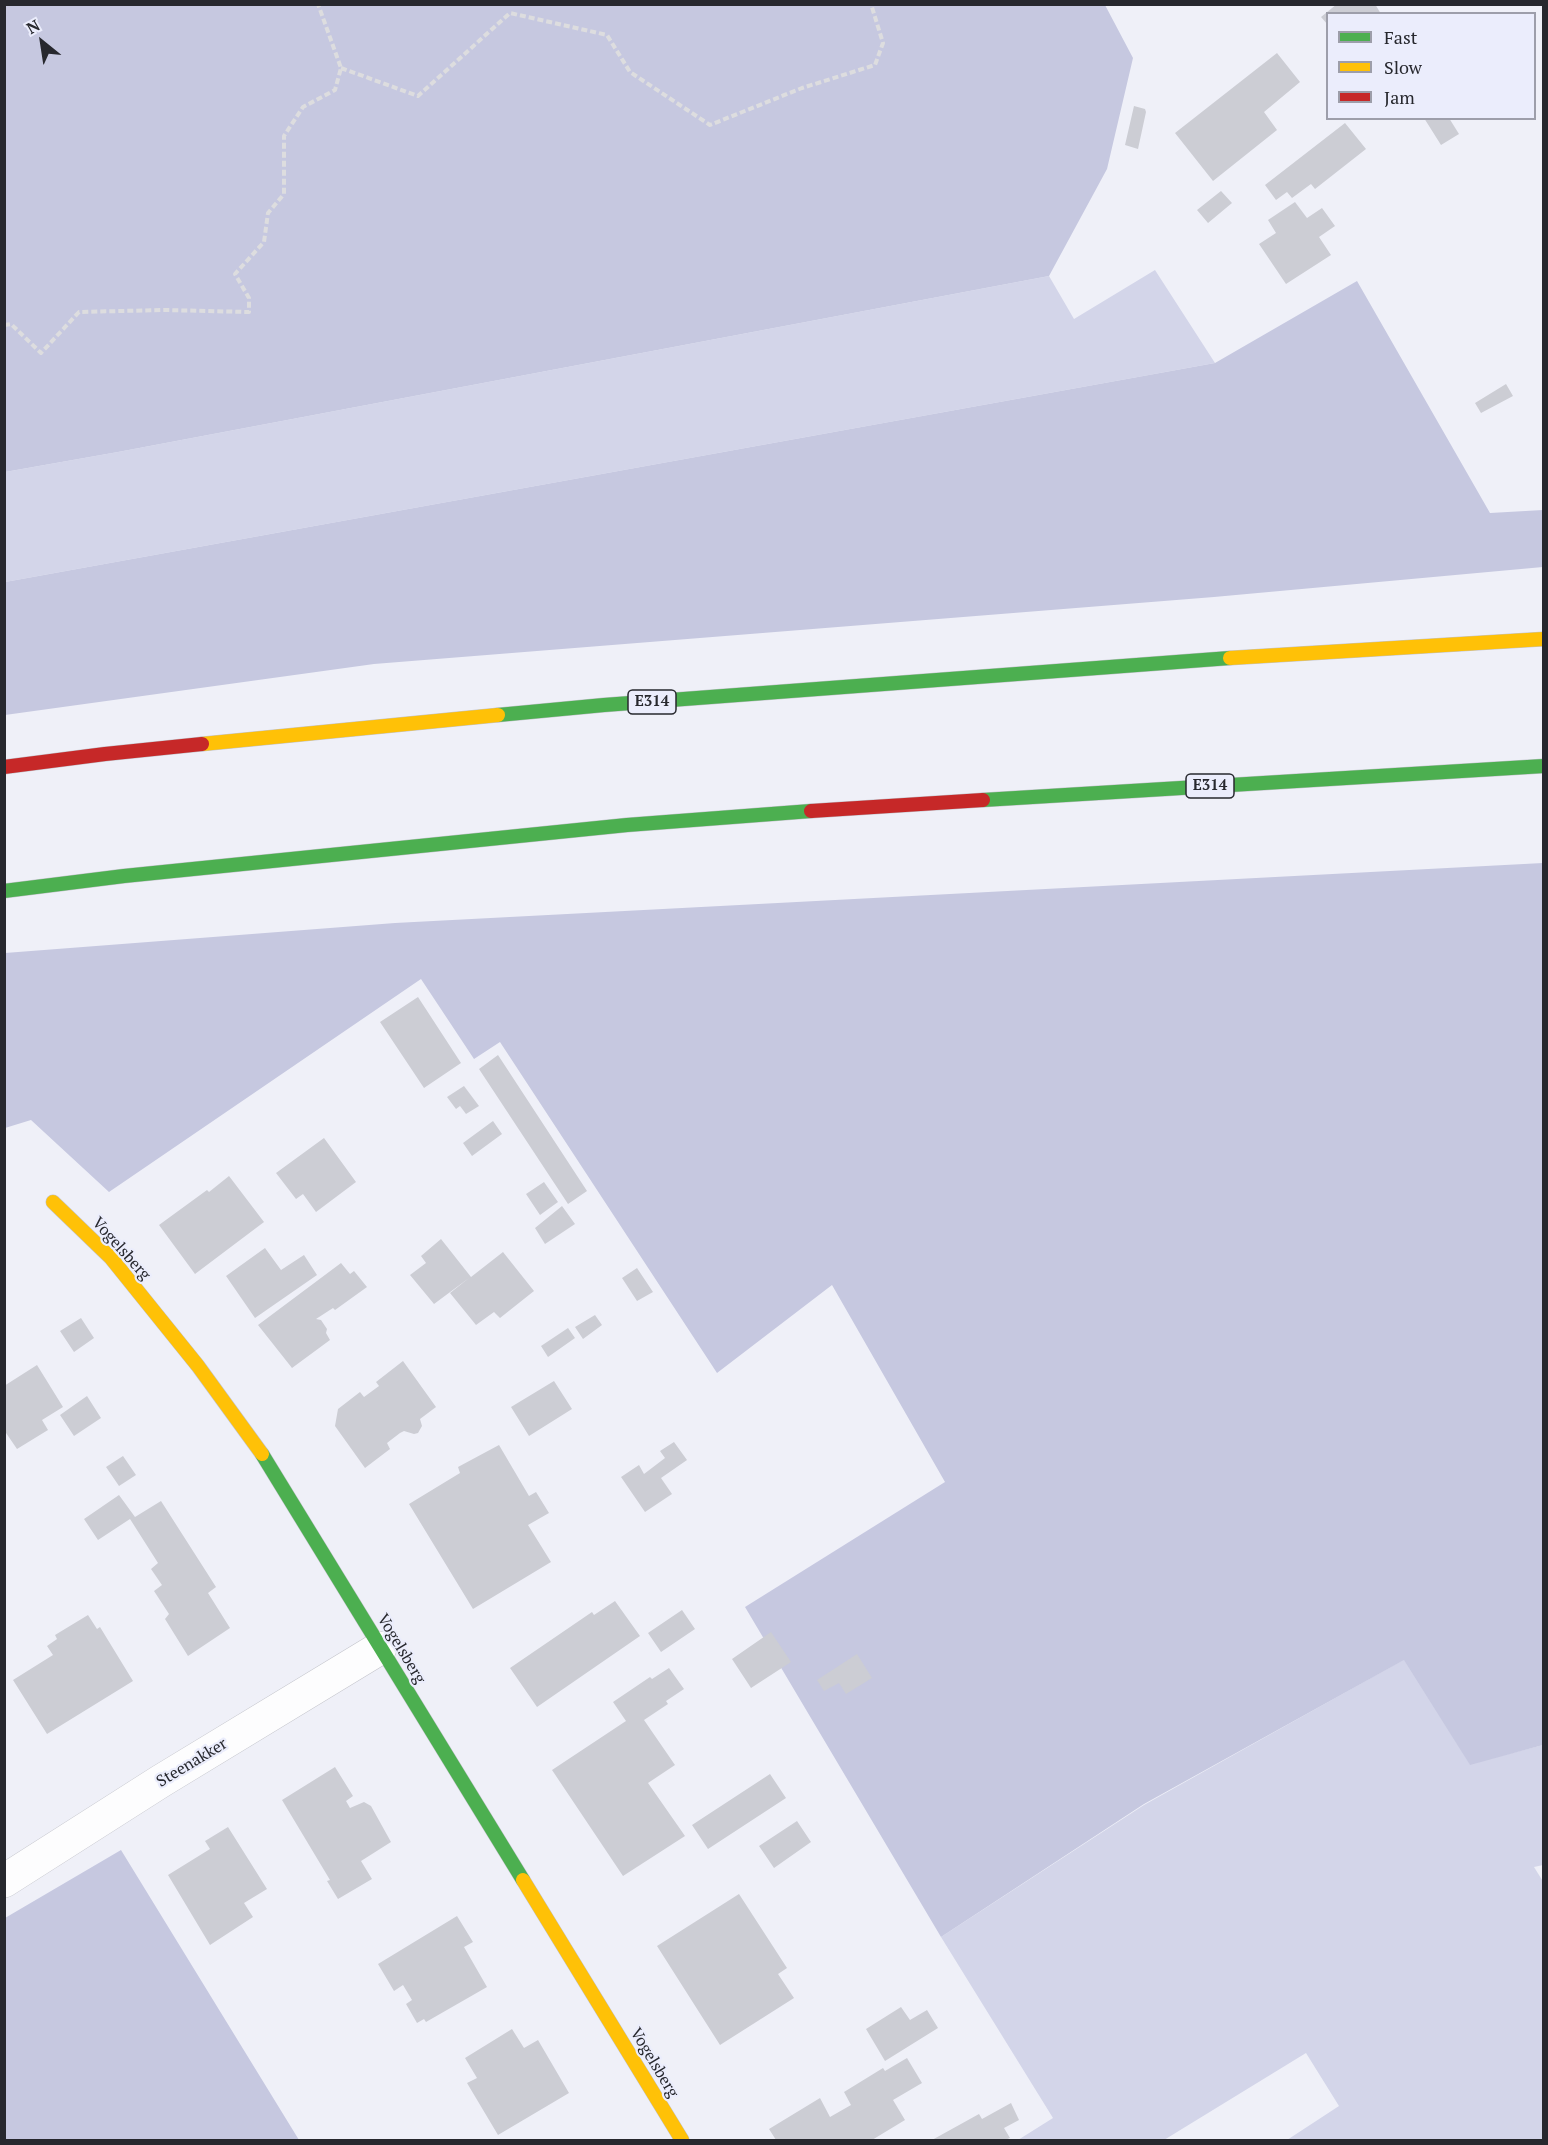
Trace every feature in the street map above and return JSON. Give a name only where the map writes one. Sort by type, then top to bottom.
[{"type":"main road","name":"E314","points":[[4,767],[105,754],[604,705],[1301,653],[1544,639]]},
{"type":"main road","name":"E314","points":[[4,891],[124,876],[627,825],[865,807],[1544,766]]},
{"type":"main road","name":"Vogelsberg","points":[[53,1202],[111,1258],[198,1366],[268,1463],[682,2140]]},
{"type":"street","name":"Steenakker","points":[[4,1881],[171,1775],[380,1648]]},
{"type":"path","points":[[4,325],[11,324],[41,353],[79,312],[249,312],[249,298],[235,274],[264,242],[268,213],[284,194],[284,136],[303,107],[335,90],[341,68],[318,4]]},
{"type":"path","points":[[341,68],[418,96],[510,13],[606,35],[630,72],[710,125],[802,88],[875,65],[883,43],[871,4]]},
{"type":"shaded area","points":[[5,5],[1105,5],[1133,58],[1107,169],[1049,276],[5,472]]},
{"type":"shaded area","points":[[1155,270],[1215,363],[5,582],[5,472],[1049,276],[1074,319]]},
{"type":"shaded area","points":[[1357,281],[1490,513],[1543,510],[1543,567],[1214,597],[374,664],[5,715],[5,582],[1215,363]]},
{"type":"shaded area","points":[[1543,863],[1543,1745],[1470,1765],[1404,1660],[1144,1804],[941,1937],[745,1607],[945,1482],[832,1285],[717,1373],[500,1042],[474,1059],[421,979],[109,1192],[31,1120],[5,1128],[5,953],[395,923]]},
{"type":"shaded area","points":[[1405,1659],[1470,1764],[1543,1745],[1543,1865],[1534,1867],[1544,1883],[1543,2140],[1287,2140],[1339,2106],[1306,2053],[1164,2140],[1018,2140],[1053,2118],[941,1937],[1144,1805]]},
{"type":"shaded area","points":[[121,1850],[299,2140],[5,2140],[5,1918]]},
{"type":"building","points":[[1337,4],[1375,4],[1380,12],[1327,12]]},
{"type":"building","points":[[1326,13],[1326,23],[1321,17]]},
{"type":"building","points":[[1277,53],[1300,82],[1264,112],[1277,130],[1213,181],[1175,133]]},
{"type":"building","points":[[1134,106],[1145,109],[1146,112],[1138,149],[1125,145]]},
{"type":"building","points":[[1425,120],[1450,120],[1459,134],[1441,145]]},
{"type":"building","points":[[1345,123],[1366,149],[1315,189],[1311,184],[1292,198],[1287,192],[1276,200],[1265,185]]},
{"type":"building","points":[[1221,191],[1232,203],[1208,223],[1197,210]]},
{"type":"building","points":[[1295,202],[1307,218],[1322,208],[1335,226],[1319,237],[1331,255],[1286,284],[1259,244],[1276,233],[1268,220]]},
{"type":"building","points":[[1506,384],[1513,396],[1481,413],[1475,403]]},
{"type":"building","points":[[418,997],[461,1063],[424,1088],[380,1022]]},
{"type":"building","points":[[498,1055],[587,1191],[568,1204],[479,1069]]},
{"type":"building","points":[[464,1086],[479,1106],[466,1114],[460,1106],[456,1109],[447,1097]]},
{"type":"building","points":[[493,1121],[502,1134],[472,1156],[463,1143]]},
{"type":"building","points":[[324,1138],[356,1182],[316,1212],[303,1194],[296,1199],[276,1173]]},
{"type":"building","points":[[229,1176],[264,1222],[195,1274],[159,1225]]},
{"type":"building","points":[[544,1182],[558,1202],[540,1215],[526,1194]]},
{"type":"building","points":[[562,1206],[575,1224],[545,1244],[535,1228]]},
{"type":"building","points":[[441,1239],[471,1277],[503,1252],[534,1291],[500,1318],[494,1312],[476,1325],[450,1293],[469,1278],[434,1304],[410,1275],[426,1263],[421,1256]]},
{"type":"building","points":[[265,1248],[281,1270],[304,1255],[317,1275],[255,1318],[226,1276]]},
{"type":"building","points":[[341,1263],[350,1274],[354,1271],[367,1287],[335,1310],[333,1308],[316,1319],[321,1320],[327,1329],[326,1333],[330,1340],[292,1368],[258,1325]]},
{"type":"building","points":[[637,1268],[653,1292],[637,1301],[622,1278]]},
{"type":"building","points":[[595,1315],[602,1325],[583,1339],[575,1327]]},
{"type":"building","points":[[81,1318],[94,1338],[74,1352],[60,1331]]},
{"type":"building","points":[[568,1328],[575,1338],[548,1357],[541,1346]]},
{"type":"building","points":[[403,1361],[436,1407],[420,1419],[422,1426],[418,1433],[404,1431],[400,1433],[387,1443],[390,1449],[365,1468],[335,1426],[338,1409],[360,1392],[364,1397],[379,1386],[376,1382]]},
{"type":"building","points":[[37,1365],[63,1407],[42,1420],[48,1430],[17,1449],[4,1430],[4,1386]]},
{"type":"building","points":[[554,1381],[572,1409],[529,1436],[511,1407]]},
{"type":"building","points":[[87,1396],[101,1418],[74,1436],[60,1415]]},
{"type":"building","points":[[674,1442],[687,1460],[661,1478],[672,1494],[645,1512],[621,1477],[639,1465],[644,1474],[665,1458],[660,1451]]},
{"type":"building","points":[[499,1445],[529,1496],[536,1492],[549,1513],[528,1525],[551,1562],[473,1609],[409,1504],[460,1473],[458,1467]]},
{"type":"building","points":[[123,1456],[136,1475],[119,1486],[106,1467]]},
{"type":"building","points":[[119,1495],[135,1517],[161,1501],[216,1587],[208,1593],[230,1628],[188,1656],[165,1619],[169,1614],[154,1591],[162,1585],[151,1569],[158,1563],[130,1519],[98,1540],[84,1519]]},
{"type":"building","points":[[615,1601],[640,1636],[537,1707],[510,1668],[592,1612],[594,1615]]},
{"type":"building","points":[[682,1610],[695,1629],[661,1652],[648,1633]]},
{"type":"building","points":[[88,1615],[97,1629],[100,1627],[133,1681],[47,1734],[13,1680],[53,1655],[47,1646],[57,1639],[55,1635]]},
{"type":"building","points":[[771,1632],[791,1662],[751,1688],[732,1659]]},
{"type":"building","points":[[857,1654],[872,1678],[846,1694],[839,1683],[824,1691],[817,1680]]},
{"type":"building","points":[[669,1668],[684,1689],[666,1701],[668,1704],[644,1720],[675,1765],[648,1783],[685,1836],[623,1876],[552,1770],[626,1721],[613,1702],[650,1677],[652,1679]]},
{"type":"building","points":[[335,1767],[353,1796],[346,1801],[350,1808],[364,1802],[371,1806],[391,1842],[361,1861],[372,1879],[338,1899],[327,1881],[330,1880],[282,1800]]},
{"type":"building","points":[[770,1774],[786,1798],[708,1849],[692,1825]]},
{"type":"building","points":[[797,1821],[811,1842],[774,1868],[759,1846]]},
{"type":"building","points":[[228,1827],[267,1889],[244,1903],[253,1917],[210,1945],[168,1875],[210,1849],[205,1841]]},
{"type":"building","points":[[739,1894],[787,1968],[778,1974],[794,1998],[720,2045],[657,1946]]},
{"type":"building","points":[[457,1916],[473,1942],[464,1947],[487,1987],[426,2022],[424,2019],[417,2023],[406,2004],[412,2000],[403,1985],[394,1991],[378,1964]]},
{"type":"building","points":[[901,2007],[910,2020],[927,2010],[938,2028],[885,2061],[866,2029]]},
{"type":"building","points":[[512,2029],[524,2048],[538,2040],[569,2093],[498,2135],[467,2083],[477,2078],[465,2058]]},
{"type":"building","points":[[907,2058],[922,2083],[893,2100],[905,2120],[872,2140],[776,2140],[769,2129],[820,2098],[830,2117],[851,2105],[844,2092],[883,2068],[885,2071]]},
{"type":"building","points":[[1011,2103],[1019,2120],[1004,2128],[1010,2138],[1005,2140],[932,2140],[979,2114],[982,2119]]},
{"type":"traffic: fast","points":[[498,715],[1230,658]]},
{"type":"traffic: fast","points":[[983,800],[1544,766]]},
{"type":"traffic: fast","points":[[4,891],[124,876],[627,825],[811,811]]},
{"type":"traffic: fast","points":[[262,1454],[523,1880]]},
{"type":"traffic: slow","points":[[1230,658],[1544,639]]},
{"type":"traffic: slow","points":[[202,744],[498,715]]},
{"type":"traffic: slow","points":[[53,1202],[111,1258],[198,1366],[262,1454]]},
{"type":"traffic: slow","points":[[523,1880],[682,2140]]},
{"type":"traffic: jam","points":[[4,767],[202,744]]},
{"type":"traffic: jam","points":[[811,811],[983,800]]}]
